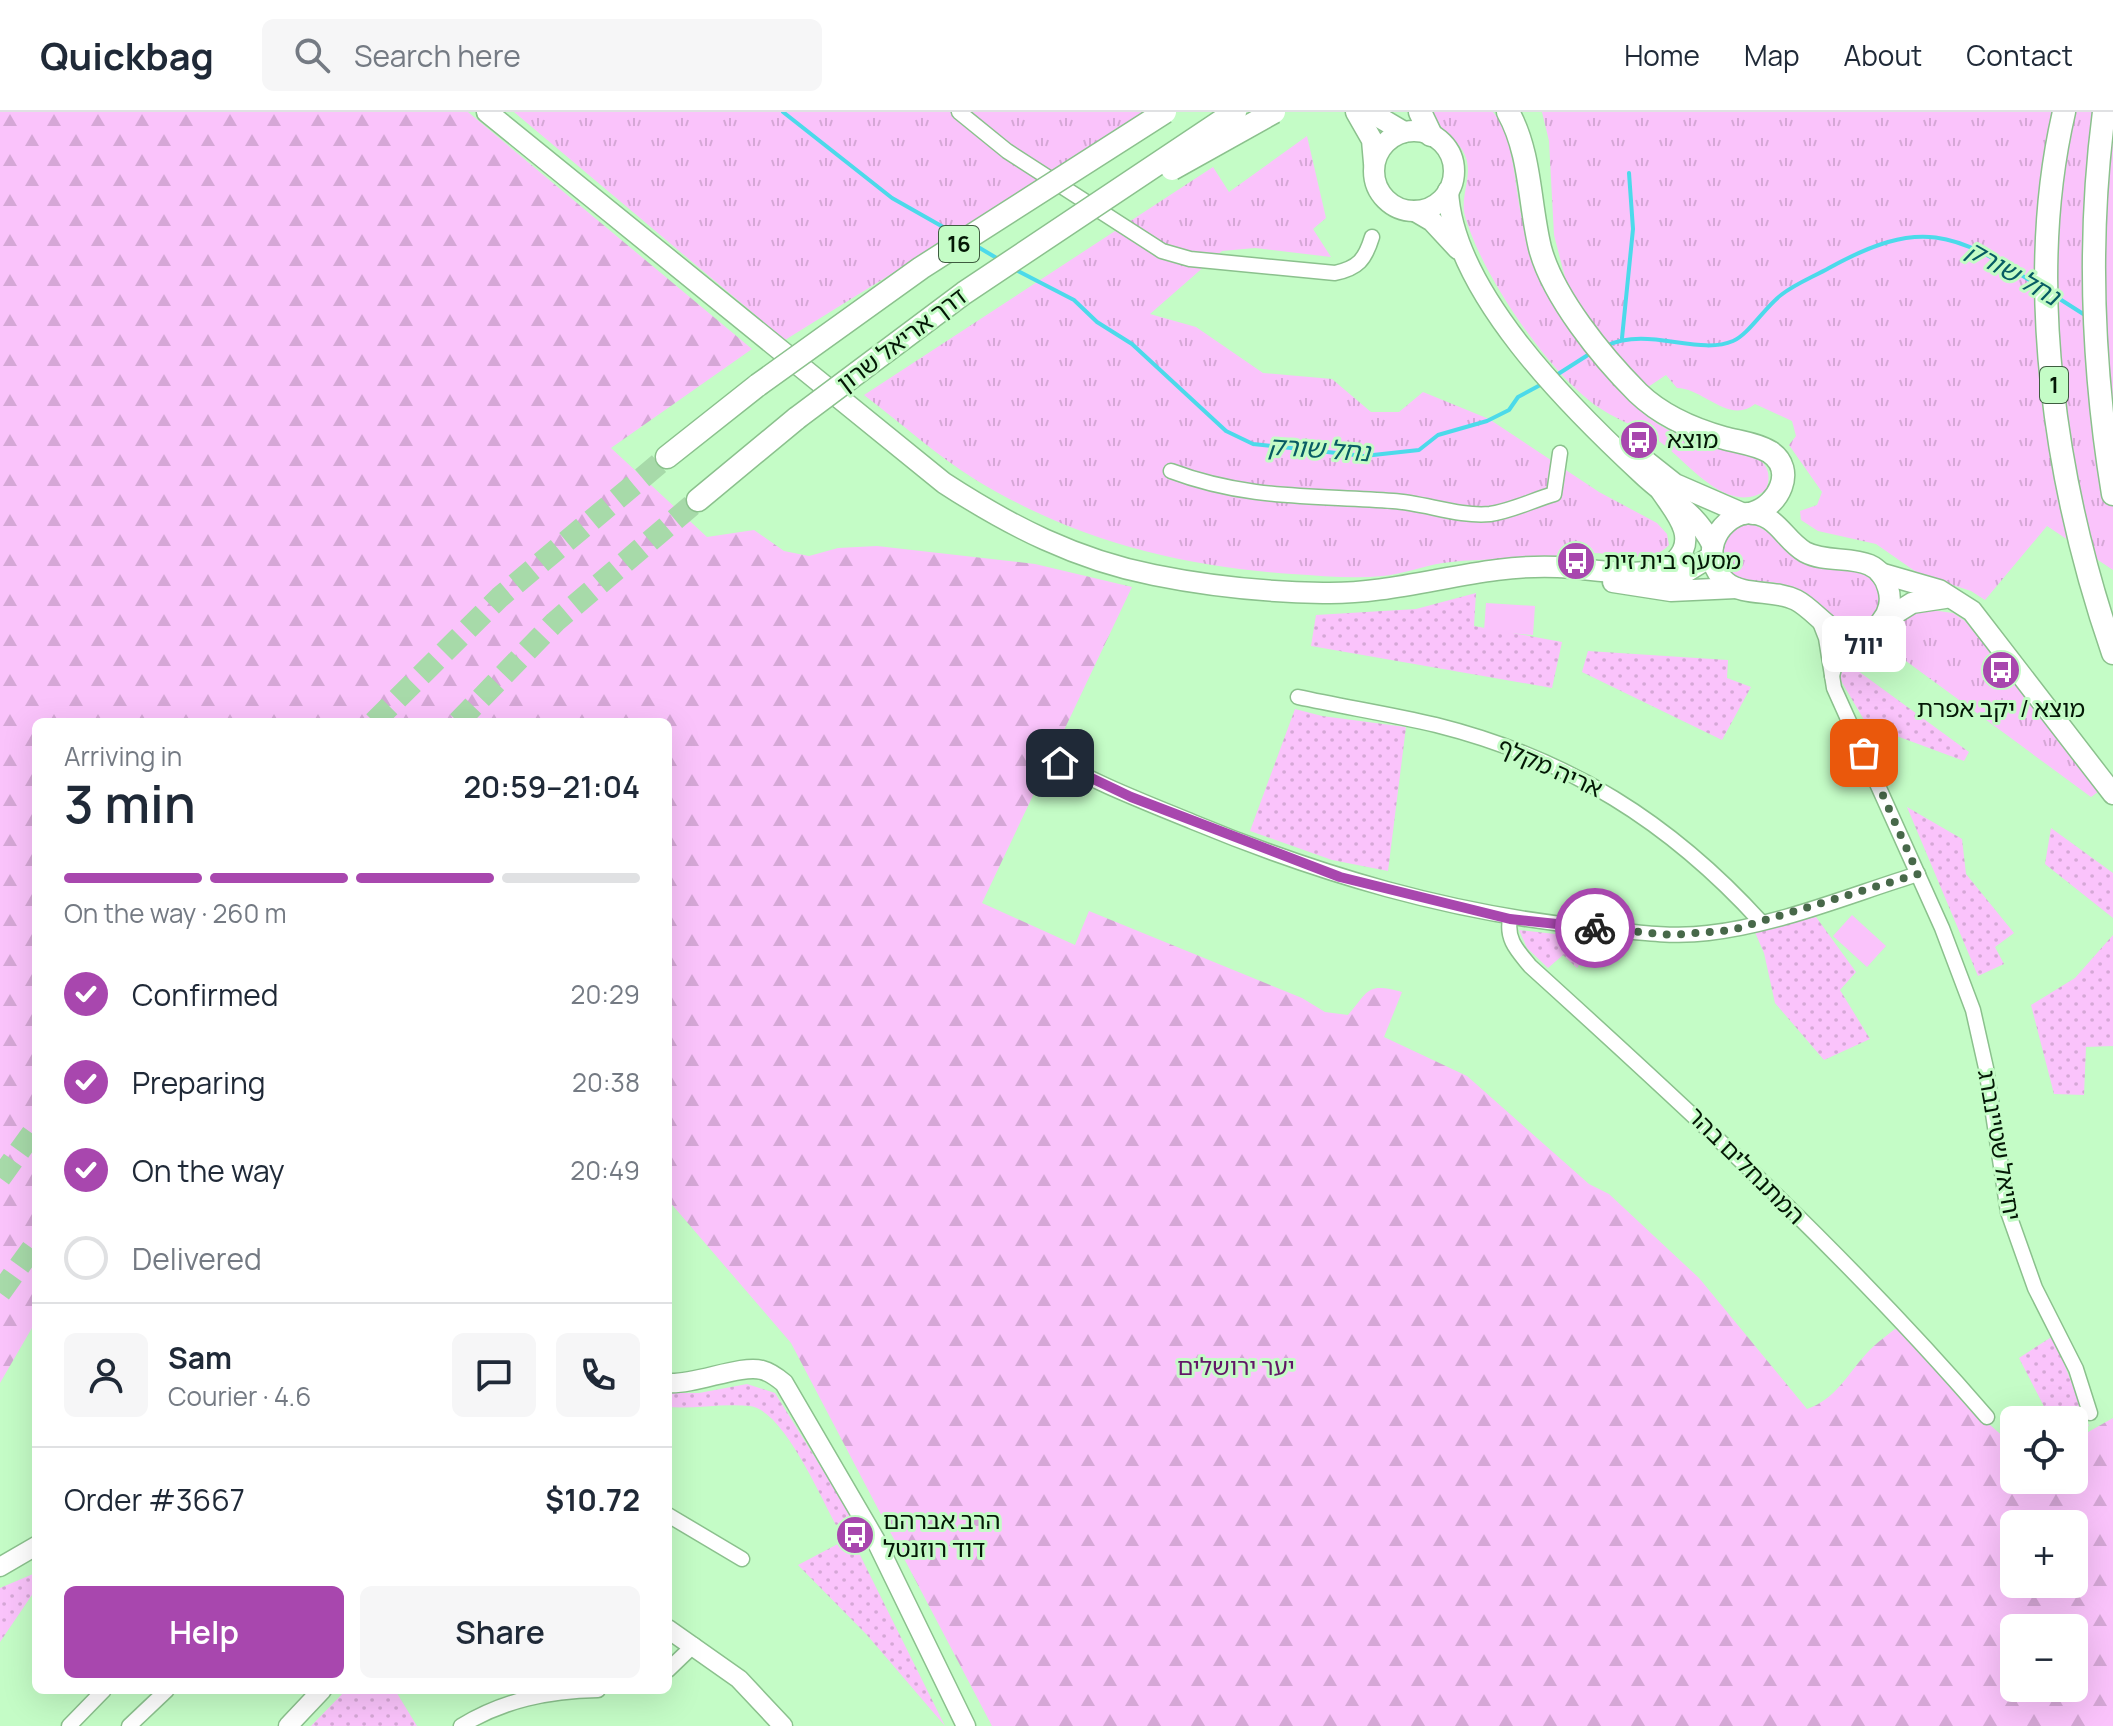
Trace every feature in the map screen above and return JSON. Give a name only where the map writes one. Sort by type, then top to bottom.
[{"type":"highway","name":"דרך אריאל שרון","points":[[667,457],[758,385],[921,268],[1165,112]]},
{"type":"highway","name":"דרך אריאל שרון","points":[[698,500],[797,418],[1054,230],[1235,112]]},
{"type":"highway","points":[[1054,230],[1274,112]]},
{"type":"highway","points":[[1420,112],[1431,135]]},
{"type":"highway","points":[[1508,112],[1521,142],[1546,266],[1564,301],[1650,403],[1677,421],[1762,448],[1776,457],[1782,474],[1780,491],[1767,508],[1749,514]]},
{"type":"highway","name":"1","points":[[2064,112],[2051,209],[2046,297],[2053,379],[2077,527],[2113,653]]},
{"type":"highway","name":"1","points":[[2104,112],[2092,250],[2093,334],[2113,494]]},
{"type":"main road","points":[[487,112],[895,447],[1002,521],[1114,565],[1155,575],[1267,590],[1356,591],[1535,567],[1671,576],[1700,565],[1712,556],[1721,527],[1749,514]]},
{"type":"main road","points":[[1356,112],[1372,140],[1377,185],[1387,200],[1432,221],[1466,258]]},
{"type":"main road","points":[[1370,112],[1404,132],[1431,135],[1446,147],[1452,161],[1453,174],[1448,191],[1452,221],[1466,258],[1487,298],[1532,360],[1595,426],[1661,491],[1700,521],[1712,548],[1718,573],[1736,588]]},
{"type":"main road","points":[[1374,167],[1382,147],[1404,132]]},
{"type":"main road","points":[[1415,211],[1431,206],[1448,191]]},
{"type":"main road","points":[[1595,426],[1675,484],[1776,522],[1794,544],[1811,555],[1860,560],[1880,573],[1957,599],[1980,620],[2113,794]]},
{"type":"main road","points":[[1616,571],[1658,571],[1680,555],[1685,528],[1661,491]]},
{"type":"main road","points":[[1880,573],[1890,595],[1887,613],[1881,623]]},
{"type":"main road","points":[[1461,576],[1559,578],[1671,591],[1736,588],[1784,595],[1804,605],[1836,634],[1861,636],[1921,599],[1957,599]]},
{"type":"street","points":[[959,112],[1007,151],[1079,194],[1150,244],[1176,256],[1335,273],[1359,265],[1366,257],[1372,237]]},
{"type":"street","points":[[1171,471],[1214,488],[1275,496],[1395,501],[1486,514],[1507,511],[1554,494],[1560,453]]},
{"type":"street","name":"יחיאל שטיינברג","points":[[1818,619],[1826,638],[1834,688],[1918,874],[1973,1010],[1986,1068],[2008,1212],[2035,1288],[2076,1369],[2090,1413]]},
{"type":"street","points":[[1834,688],[1832,675],[1836,661],[1861,636]]},
{"type":"street","name":"אריה מקלף","points":[[1298,697],[1439,726],[1551,763],[1621,800],[1659,826],[1729,887],[1761,922]]},
{"type":"street","points":[[1045,754],[1107,787],[1295,862],[1397,893],[1510,919],[1673,935],[1732,930],[1918,874]]},
{"type":"street","name":"המתנחלים בהר","points":[[1510,919],[1508,931],[1512,944],[1530,966],[1740,1158],[1901,1322],[1987,1417]]},
{"type":"street","points":[[672,1383],[751,1369],[764,1370],[784,1383],[875,1539],[966,1726]]},
{"type":"street","points":[[672,1517],[742,1559]]},
{"type":"street","points":[[0,1567],[32,1548]]},
{"type":"street","points":[[672,1631],[739,1679],[783,1726]]},
{"type":"street","points":[[672,1666],[694,1645]]},
{"type":"street","points":[[69,1726],[100,1694]]},
{"type":"street","points":[[129,1726],[163,1694]]},
{"type":"street","points":[[288,1726],[318,1694]]},
{"type":"street","points":[[461,1726],[511,1701],[552,1694]]},
{"type":"green space","name":"יער ירושלים","points":[[0,112],[468,112],[752,349],[611,448],[707,537],[754,530],[784,551],[809,556],[838,548],[877,546],[1035,564],[1132,587],[982,903],[1075,945],[1089,911],[1302,998],[1325,1012],[1348,1015],[1369,991],[1375,989],[1402,992],[1384,1037],[1467,1076],[1589,1184],[1609,1194],[1699,1278],[1807,1409],[1833,1393],[1870,1350],[1900,1325],[1981,1417],[2000,1434],[2000,1494],[2088,1494],[2088,1432],[2113,1418],[2113,1726],[992,1726],[791,1343],[672,1205],[672,718],[32,718],[32,1328],[0,1383]]},
{"type":"green space","points":[[514,112],[1152,112],[785,340]]},
{"type":"green space","points":[[1433,112],[1493,112],[1510,148],[1519,205],[1535,270],[1547,295],[1575,337],[1610,381],[1663,427],[1697,442],[1760,460],[1768,472],[1766,490],[1753,496],[1740,497],[1714,487],[1660,442],[1591,402],[1554,366],[1516,317],[1473,239],[1464,209],[1467,161]]},
{"type":"green space","points":[[1542,112],[2113,112],[2113,570],[2047,526],[1985,600],[1971,591],[1919,574],[1876,544],[1818,531],[1801,520],[1800,511],[1817,505],[1822,492],[1789,445],[1796,436],[1792,421],[1755,404],[1745,409],[1726,408],[1696,393],[1677,388],[1666,375],[1645,389],[1595,331],[1567,285],[1554,235],[1549,141]]},
{"type":"green space","points":[[1307,136],[1326,218],[1313,229],[1331,257],[1255,248],[1222,251],[1150,314],[1196,327],[1263,373],[1332,379],[1371,412],[1399,412],[1423,392],[1489,419],[1599,492],[1657,523],[1667,534],[1669,545],[1650,555],[1587,553],[1460,561],[1372,577],[1249,570],[1168,557],[1089,534],[1013,501],[947,461],[864,395],[1213,167],[1229,192]]},
{"type":"green space","points":[[1744,523],[1763,529],[1807,563],[1853,571],[1870,578],[1879,585],[1882,608],[1861,629],[1851,628],[1790,588],[1742,578],[1724,569],[1724,541]]},
{"type":"green space","points":[[1476,593],[1474,626],[1562,642],[1552,688],[1311,646],[1316,615],[1416,609]]},
{"type":"green space","points":[[1486,603],[1535,606],[1533,635],[1484,631]]},
{"type":"green space","points":[[1924,609],[1953,613],[1965,621],[2102,789],[2091,797],[1876,639],[1898,621]]},
{"type":"green space","points":[[1588,651],[1728,660],[1727,678],[1751,687],[1722,740],[1582,672]]},
{"type":"green space","points":[[1841,667],[1854,668],[1969,752],[1964,761],[1867,725],[1840,679]]},
{"type":"green space","points":[[1295,709],[1322,716],[1406,727],[1388,871],[1332,860],[1250,831]]},
{"type":"green space","points":[[1907,807],[1962,839],[1966,874],[2014,933],[1995,947],[2004,964],[1978,976]]},
{"type":"green space","points":[[2051,828],[2113,873],[2113,918],[2045,864]]},
{"type":"green space","points":[[1852,915],[1886,946],[1867,967],[1833,936]]},
{"type":"green space","points":[[1816,917],[1856,972],[1840,990],[1870,1039],[1824,1060],[1775,1003],[1764,953],[1754,930]]},
{"type":"green space","points":[[1519,930],[1599,939],[1577,968],[1563,955],[1548,968],[1527,948]]},
{"type":"green space","points":[[2113,935],[2113,1046],[2086,1047],[2084,1095],[2054,1094],[2031,1005],[2075,978]]},
{"type":"green space","points":[[2053,1336],[2081,1406],[2044,1406],[2019,1358]]},
{"type":"green space","points":[[747,1384],[775,1393],[852,1517],[836,1525],[799,1456],[775,1422],[763,1411],[740,1405],[672,1407],[672,1393],[699,1393]]},
{"type":"green space","points":[[851,1537],[945,1726],[867,1635],[798,1565]]},
{"type":"green space","points":[[32,1574],[32,1595],[0,1642],[0,1588]]},
{"type":"green space","points":[[342,1694],[397,1694],[417,1726],[311,1726]]},
{"type":"waterway","name":"נחל שורק","points":[[783,112],[892,198],[959,236]]},
{"type":"waterway","points":[[1622,338],[1633,229],[1629,173]]},
{"type":"waterway","name":"נחל שורק","points":[[1606,346],[1639,339],[1704,345],[1733,341],[1792,287],[1861,252],[1913,237],[1958,243],[1982,253],[2037,285]]},
{"type":"waterway","name":"נחל שורק","points":[[973,244],[1000,260]]},
{"type":"waterway","name":"נחל שורק","points":[[1014,269],[1074,300],[1097,322],[1132,344],[1226,431],[1253,444],[1364,456],[1419,450],[1438,435],[1487,421],[1509,410],[1518,397],[1544,383]]},
{"type":"waterway","name":"נחל שורק","points":[[2055,296],[2088,317]]},
{"type":"waterway","name":"נחל שורק","points":[[1555,376],[1591,353]]},
{"type":"tunnel","points":[[378,718],[500,597],[667,457]]},
{"type":"tunnel","points":[[462,718],[555,622],[698,500]]},
{"type":"tunnel","points":[[0,1178],[32,1134]]},
{"type":"tunnel","points":[[0,1293],[32,1249]]},
{"type":"way so far","points":[[1595,928],[1673,935],[1732,930],[1918,874],[1864,753]]},
{"type":"place","name":"מוצא","points":[[1639,440]]},
{"type":"place","name":"מסעף בית זית","points":[[1576,561]]},
{"type":"place","name":"מוצא / יקב אפרת","points":[[2001,670]]},
{"type":"place","name":"יוול","points":[[1864,753]]},
{"type":"place","name":"הרב אברהם דוד רוזנטל","points":[[855,1535]]},
{"type":"route","points":[[1060,763],[1131,797],[1257,848],[1340,877],[1449,907],[1510,919],[1595,928]]}]
